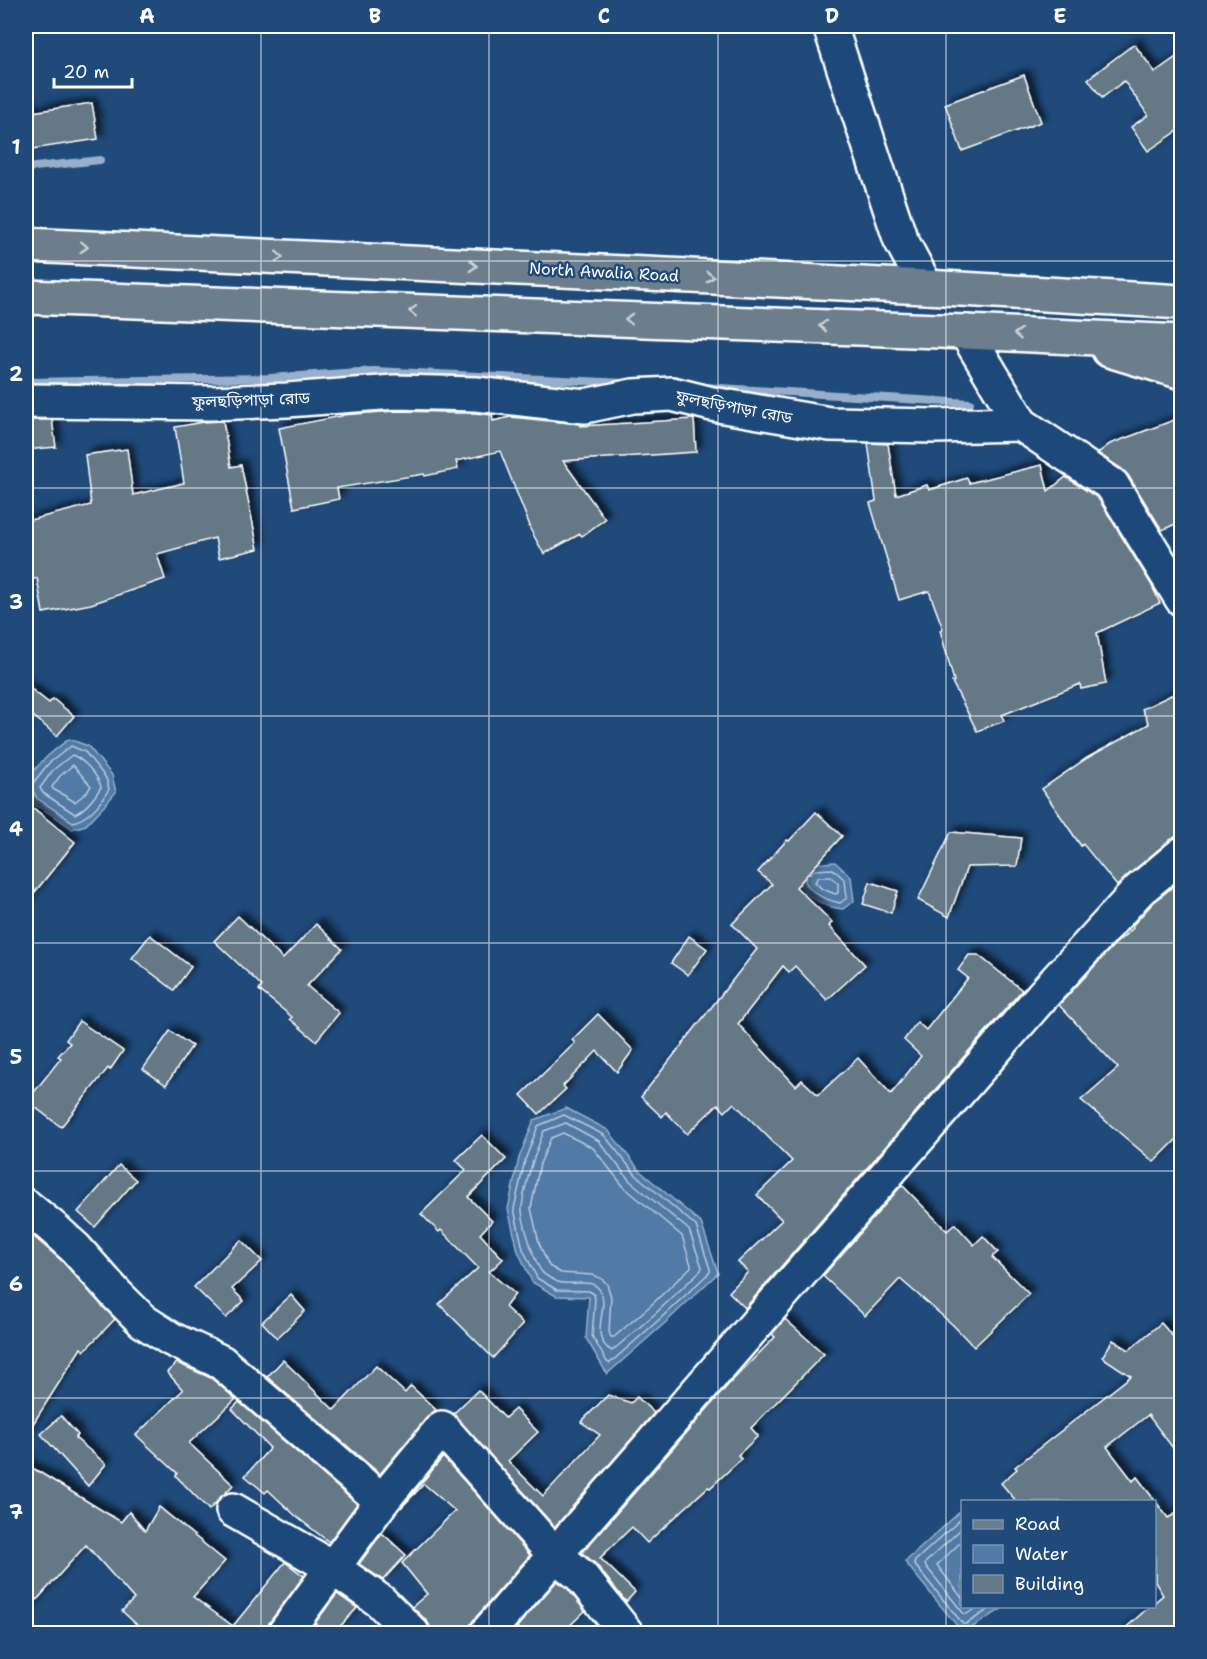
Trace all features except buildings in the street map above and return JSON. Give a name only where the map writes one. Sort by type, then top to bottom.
[{"type":"main road","name":"North Awalia Road","points":[[26,245],[926,287],[1182,302]]},
{"type":"main road","points":[[141,301],[143,250]]},
{"type":"main road","points":[[26,297],[1182,342]]},
{"type":"main road","points":[[1068,337],[1182,372]]},
{"type":"street","points":[[830,26],[900,238],[926,287]]},
{"type":"street","points":[[966,332],[1021,424],[1112,485],[1182,599]]},
{"type":"street","name":"ফুলছড়িপাড়া রোড","points":[[26,401],[212,403],[395,392],[476,394],[585,406],[633,396],[672,394],[712,404],[830,424],[935,426],[1021,424]]},
{"type":"street","points":[[486,1634],[1042,996],[1139,890],[1182,854]]},
{"type":"street","points":[[26,1206],[75,1248],[143,1321],[171,1339],[220,1362],[382,1501]]},
{"type":"street","points":[[284,1634],[382,1501],[442,1428],[554,1554],[581,1576],[627,1634]]},
{"type":"street","points":[[233,1510],[333,1568],[380,1601],[413,1634]]},
{"type":"water","points":[[69,739],[88,746],[112,775],[116,792],[86,825],[72,829],[32,803],[27,793],[27,785],[37,767]]},
{"type":"water","points":[[835,862],[851,877],[854,901],[843,909],[829,906],[810,897],[797,880],[813,864]]},
{"type":"water","points":[[566,1108],[608,1130],[640,1171],[701,1223],[718,1273],[607,1374],[586,1338],[589,1297],[556,1296],[532,1282],[518,1251],[508,1209],[519,1158],[534,1120]]},
{"type":"water","points":[[961,1511],[961,1608],[1003,1608],[963,1633],[905,1562]]},
{"type":"waterway","points":[[26,168],[100,160]]},
{"type":"waterway","points":[[26,382],[270,378],[374,371],[626,383]]},
{"type":"waterway","points":[[704,387],[970,403]]}]
